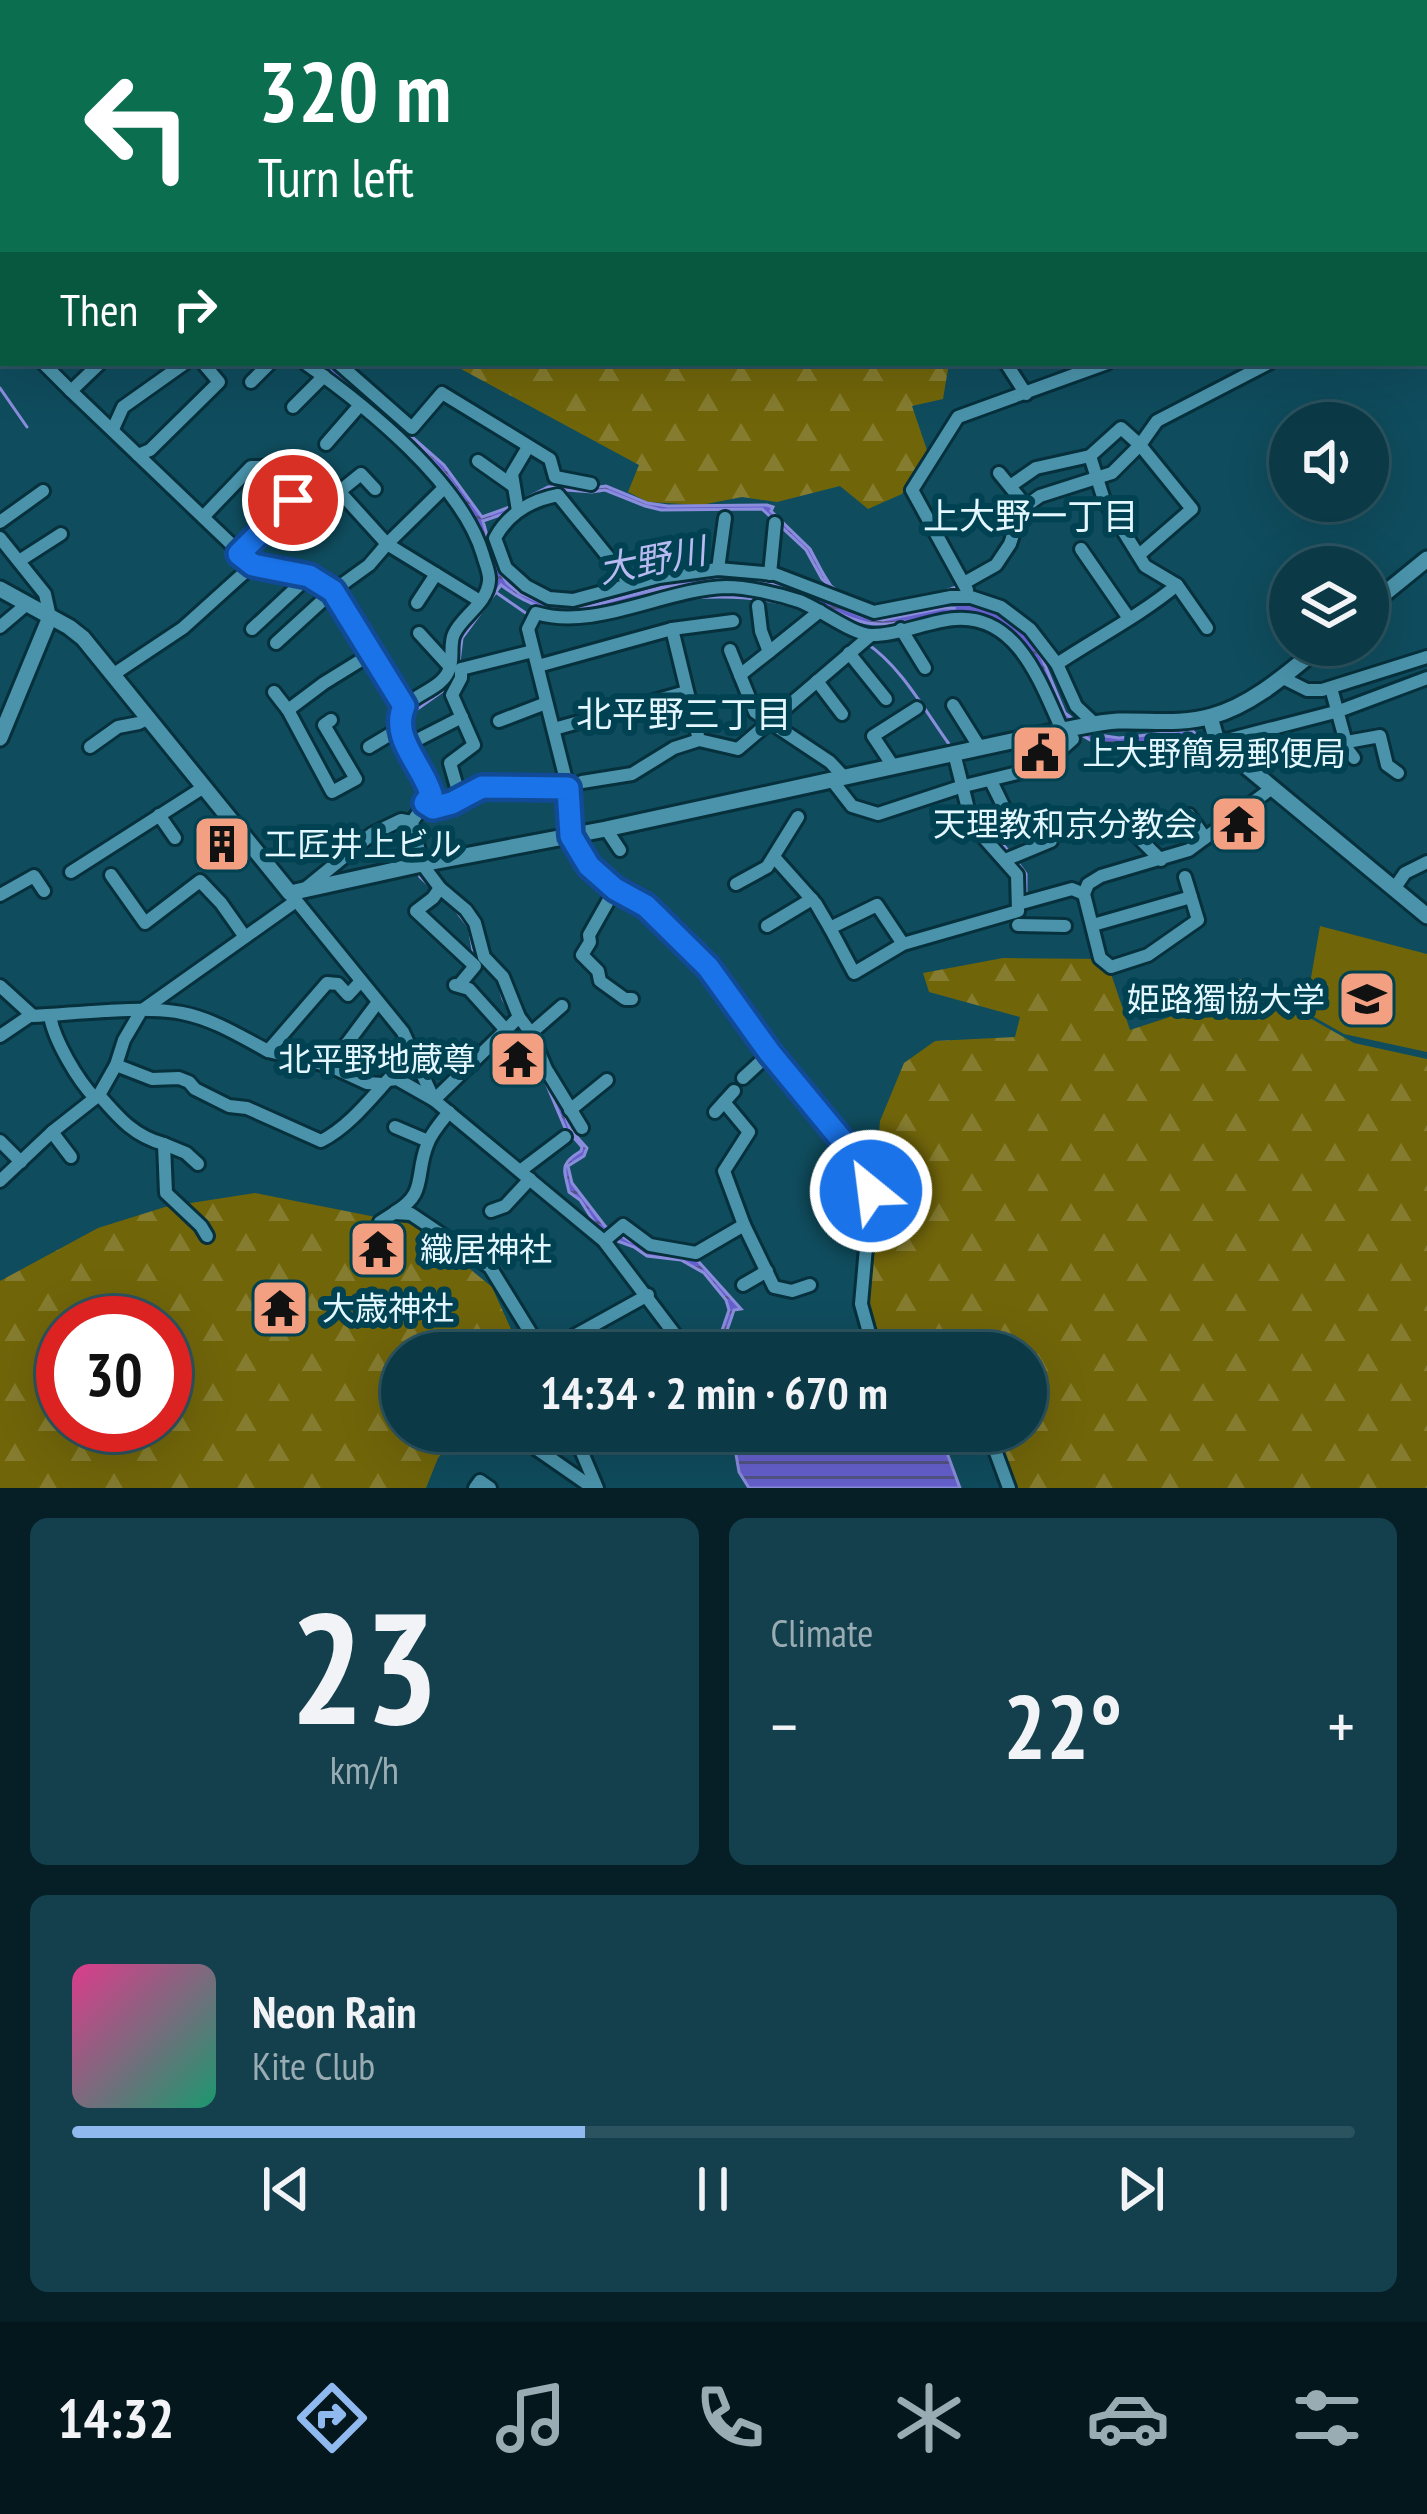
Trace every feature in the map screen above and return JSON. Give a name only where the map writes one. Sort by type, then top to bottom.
[{"type":"street","points":[[46,366],[253,565],[309,576],[333,591],[404,706],[399,729],[433,808],[482,787],[568,788],[632,774],[674,748],[699,740],[738,749],[770,722],[849,653],[870,636],[957,618],[980,620],[1025,652],[1062,730],[1072,739],[1052,758],[1026,770],[878,814],[852,806],[830,762],[770,722],[754,712],[730,650]]},
{"type":"street","points":[[71,391],[97,366]]},
{"type":"street","points":[[113,429],[123,406],[181,366]]},
{"type":"street","points":[[138,454],[150,450],[219,382],[206,366]]},
{"type":"street","points":[[251,382],[267,366]]},
{"type":"street","points":[[309,366],[425,463],[478,538],[490,579],[480,601],[453,635],[450,667],[440,683],[404,706]]},
{"type":"street","points":[[341,366],[412,428],[442,393],[550,459],[555,477],[591,484]]},
{"type":"street","points":[[1008,366],[1025,394]]},
{"type":"street","points":[[630,584],[558,495],[517,507],[495,538],[506,568],[549,598],[573,600],[630,584],[718,569],[770,574],[874,612],[951,598],[996,565],[1026,506],[1040,496],[1112,473],[1157,421],[1263,366]]},
{"type":"street","points":[[1079,368],[1025,394],[958,417],[912,490],[967,590],[1030,629],[1057,664],[1076,706],[1095,724]]},
{"type":"street","points":[[293,407],[324,376]]},
{"type":"street","points":[[326,444],[360,405]]},
{"type":"street","points":[[1010,486],[1036,468],[1090,456],[1120,428],[1140,445],[1192,509],[1139,555]]},
{"type":"street","points":[[517,507],[512,474],[528,446]]},
{"type":"street","points":[[1090,456],[1104,500],[1144,566],[1177,585],[1207,628]]},
{"type":"street","points":[[478,461],[512,485]]},
{"type":"street","points":[[203,517],[251,467],[262,467],[293,500]]},
{"type":"street","points":[[999,473],[1026,506]]},
{"type":"street","points":[[340,491],[361,474],[375,485]]},
{"type":"street","points":[[239,554],[316,476],[328,479],[387,544],[480,601]]},
{"type":"street","points":[[276,644],[369,565],[444,488]]},
{"type":"street","points":[[0,522],[43,491]]},
{"type":"street","points":[[718,569],[725,518]]},
{"type":"street","points":[[770,574],[776,523]]},
{"type":"street","points":[[19,561],[61,534]]},
{"type":"street","points":[[478,538],[495,538]]},
{"type":"street","points":[[0,738],[50,617],[45,594],[2,544]]},
{"type":"street","points":[[1080,549],[1128,617]]},
{"type":"street","points":[[1389,590],[1427,559]]},
{"type":"street","points":[[114,674],[183,628],[253,565]]},
{"type":"street","points":[[417,604],[436,574]]},
{"type":"street","points":[[252,629],[309,576]]},
{"type":"street","points":[[1057,664],[1177,585]]},
{"type":"street","points":[[870,636],[797,600],[731,587],[682,592],[574,618],[536,613],[528,628],[568,788],[571,836],[589,866],[615,889],[646,906],[708,967],[770,1053],[869,1173],[861,1304],[870,1332]]},
{"type":"street","points":[[0,590],[76,632],[114,674],[297,894],[403,1032],[434,1100]]},
{"type":"street","points":[[0,627],[27,604]]},
{"type":"street","points":[[758,606],[769,652]]},
{"type":"street","points":[[740,675],[820,611]]},
{"type":"street","points":[[538,666],[672,629],[733,621]]},
{"type":"street","points":[[672,629],[699,740]]},
{"type":"street","points":[[901,629],[925,668]]},
{"type":"street","points":[[419,633],[450,667]]},
{"type":"street","points":[[460,799],[450,763],[473,745],[452,694],[461,669],[533,651]]},
{"type":"street","points":[[849,653],[886,699]]},
{"type":"street","points":[[288,710],[371,654]]},
{"type":"street","points":[[1281,677],[1307,690],[1331,688],[1427,657]]},
{"type":"street","points":[[297,894],[1062,730],[1210,717],[1295,666]]},
{"type":"street","points":[[1219,742],[1339,711],[1427,678]]},
{"type":"street","points":[[817,681],[842,714]]},
{"type":"street","points":[[1331,688],[1354,758]]},
{"type":"street","points":[[274,692],[288,710],[292,731],[328,795],[356,779],[324,725],[331,720]]},
{"type":"street","points":[[554,729],[686,692]]},
{"type":"street","points":[[500,721],[546,703]]},
{"type":"street","points":[[953,705],[980,748]]},
{"type":"street","points":[[893,766],[873,736],[917,708]]},
{"type":"street","points":[[419,740],[462,717]]},
{"type":"street","points":[[1210,717],[1219,742],[1427,916]]},
{"type":"street","points":[[90,747],[118,727],[149,718]]},
{"type":"street","points":[[369,747],[399,729]]},
{"type":"street","points":[[1347,742],[1380,736],[1387,765],[1398,772]]},
{"type":"street","points":[[954,753],[969,813],[1017,875],[1018,918]]},
{"type":"street","points":[[991,781],[1013,826]]},
{"type":"street","points":[[71,872],[205,787]]},
{"type":"street","points":[[1185,877],[1198,920],[1148,955],[1111,967],[1100,958],[1084,894],[1088,884],[1100,875],[1189,850],[1272,788]]},
{"type":"street","points":[[0,1181],[97,1096],[141,1011],[245,937],[359,842],[407,821],[428,794]]},
{"type":"street","points":[[1189,814],[1205,838]]},
{"type":"street","points":[[159,815],[175,838]]},
{"type":"street","points":[[736,884],[767,867],[798,817]]},
{"type":"street","points":[[407,821],[418,865],[436,893],[466,910],[475,923],[484,957],[503,977],[512,1023]]},
{"type":"street","points":[[1126,825],[1161,860]]},
{"type":"street","points":[[606,829],[620,850]]},
{"type":"street","points":[[1005,860],[1051,842]]},
{"type":"street","points":[[774,857],[812,899],[854,973],[903,944],[1018,918],[1072,889],[1084,894]]},
{"type":"street","points":[[1394,889],[1405,873],[1427,862]]},
{"type":"street","points":[[111,875],[145,923],[200,880],[245,937]]},
{"type":"street","points":[[0,895],[34,876],[44,891]]},
{"type":"street","points":[[615,889],[582,955],[598,971],[600,981],[632,999]]},
{"type":"street","points":[[436,893],[416,911],[479,969],[458,984],[531,1033],[546,1069],[582,1128]]},
{"type":"street","points":[[1093,925],[1191,897]]},
{"type":"street","points":[[767,926],[812,899]]},
{"type":"street","points":[[830,928],[877,905],[903,944]]},
{"type":"street","points":[[1018,918],[1065,926]]},
{"type":"street","points":[[268,1051],[327,983],[338,984],[348,995],[361,981]]},
{"type":"street","points":[[0,986],[31,1015]]},
{"type":"street","points":[[606,1005],[615,992]]},
{"type":"street","points":[[330,1066],[378,1002]]},
{"type":"street","points":[[531,1033],[562,1006]]},
{"type":"street","points":[[0,1036],[31,1015],[186,1013],[268,1051],[330,1066],[367,1083],[397,1079],[434,1100],[604,1241],[674,1332]]},
{"type":"street","points":[[50,1016],[81,1084],[128,1128],[186,1153],[198,1164]]},
{"type":"street","points":[[434,1100],[512,1023]]},
{"type":"street","points":[[742,1078],[770,1053]]},
{"type":"street","points":[[116,1065],[152,1079],[179,1078],[229,1106],[247,1108],[321,1141],[341,1131],[413,1055]]},
{"type":"street","points":[[570,1110],[607,1080]]},
{"type":"street","points":[[734,1090],[720,1107],[749,1132],[724,1171],[745,1225],[774,1287],[792,1291],[810,1285]]},
{"type":"street","points":[[380,1222],[418,1192],[428,1141],[449,1112]]},
{"type":"street","points":[[394,1127],[428,1141]]},
{"type":"street","points":[[52,1132],[71,1157]]},
{"type":"street","points":[[491,1211],[505,1206],[525,1175],[565,1137]]},
{"type":"street","points":[[0,1141],[21,1162]]},
{"type":"street","points":[[164,1144],[166,1193],[207,1236]]},
{"type":"street","points":[[394,1213],[411,1214],[490,1267],[530,1332]]},
{"type":"street","points":[[604,1241],[622,1225],[650,1245],[696,1253],[745,1225]]},
{"type":"street","points":[[743,1285],[767,1271]]},
{"type":"street","points":[[581,1332],[648,1295]]},
{"type":"street","points":[[542,1452],[595,1488]]},
{"type":"street","points":[[581,1452],[595,1488]]},
{"type":"street","points":[[996,1452],[1009,1488]]},
{"type":"street","points":[[475,1488],[480,1480],[490,1488]]},
{"type":"green space","points":[[456,366],[948,366],[943,399],[912,406],[928,453],[902,494],[868,509],[840,486],[777,502],[742,497],[701,505],[648,502],[628,492],[639,465]]},
{"type":"green space","name":"姫路獨協大学","points":[[1320,926],[1427,954],[1427,1052],[1344,1034],[1305,1012]]},
{"type":"green space","points":[[1003,958],[1106,959],[1130,1030],[1191,1010],[1241,979],[1354,1043],[1427,1059],[1427,1488],[1015,1488],[1002,1452],[1047,1452],[1047,1332],[880,1332],[864,1309],[880,1121],[904,1063],[935,1041],[1015,1037],[1020,1017],[929,992],[923,973]]},
{"type":"green space","points":[[255,1193],[416,1225],[492,1287],[512,1332],[381,1332],[381,1452],[443,1452],[426,1488],[0,1488],[0,1281],[98,1228],[165,1207]]},
{"type":"shaded area","points":[[323,366],[338,372],[444,465],[482,517],[548,487],[568,485],[606,486],[668,506],[767,505],[810,549],[829,585],[806,550],[762,509],[661,510],[605,490],[553,489],[483,521],[494,561],[507,583],[547,605],[587,607],[693,579],[729,577],[794,588],[883,620],[943,608],[975,608],[1011,623],[1029,639],[1065,713],[1092,734],[1119,738],[1192,730],[1198,737],[1109,745],[1079,733],[1065,718],[1021,639],[1003,624],[978,614],[953,612],[891,624],[868,623],[779,589],[722,582],[682,585],[605,607],[555,611],[501,585],[462,638],[458,671],[450,686],[406,717],[434,782],[413,818],[418,857],[466,913],[502,979],[570,1129],[587,1148],[584,1156],[568,1166],[572,1183],[605,1226],[630,1241],[698,1261],[741,1309],[734,1310],[726,1332],[721,1332],[729,1310],[726,1300],[704,1273],[681,1260],[647,1256],[617,1241],[599,1230],[580,1200],[569,1192],[565,1168],[582,1147],[565,1128],[497,978],[474,956],[469,927],[420,877],[410,815],[426,791],[403,731],[404,712],[441,685],[456,639],[488,594],[488,555],[477,523],[458,491],[404,432]]},
{"type":"shaded area","points":[[736,1452],[947,1452],[960,1488],[749,1488],[739,1472]]},
{"type":"waterway","points":[[0,388],[27,427]]},
{"type":"waterway","points":[[822,572],[839,592]]},
{"type":"waterway","points":[[940,593],[959,586]]},
{"type":"waterway","points":[[494,591],[530,616]]},
{"type":"waterway","points":[[691,598],[752,598],[811,613]]},
{"type":"waterway","name":"大野川","points":[[966,610],[999,621],[1027,641]]},
{"type":"waterway","points":[[545,621],[577,623]]},
{"type":"waterway","points":[[841,629],[857,640]]},
{"type":"waterway","points":[[866,643],[901,676],[949,744]]},
{"type":"waterway","points":[[964,762],[967,780]]},
{"type":"waterway","points":[[971,796],[1009,852]]},
{"type":"waterway","points":[[1015,859],[1026,874],[1026,894]]},
{"type":"place","name":"上大野簡易郵便局","points":[[1040,753]]},
{"type":"place","name":"天理教和京分教会","points":[[1239,824]]},
{"type":"place","name":"工匠井上ビル","points":[[222,844]]},
{"type":"place","name":"姫路獨協大学","points":[[1367,999]]},
{"type":"place","name":"北平野地蔵尊","points":[[518,1059]]},
{"type":"place","name":"織居神社","points":[[378,1249]]},
{"type":"place","name":"大歳神社","points":[[280,1308]]},
{"type":"district","name":"上大野一丁目","points":[[1031,516]]},
{"type":"district","name":"北平野三丁目","points":[[684,714]]},
{"type":"route","points":[[293,500],[239,554],[253,565],[309,576],[333,591],[404,706],[399,729],[428,783],[431,794],[425,803],[433,808],[452,803],[482,787],[568,788],[571,836],[589,866],[615,889],[646,906],[708,967],[770,1053],[869,1173],[871,1191]]}]
